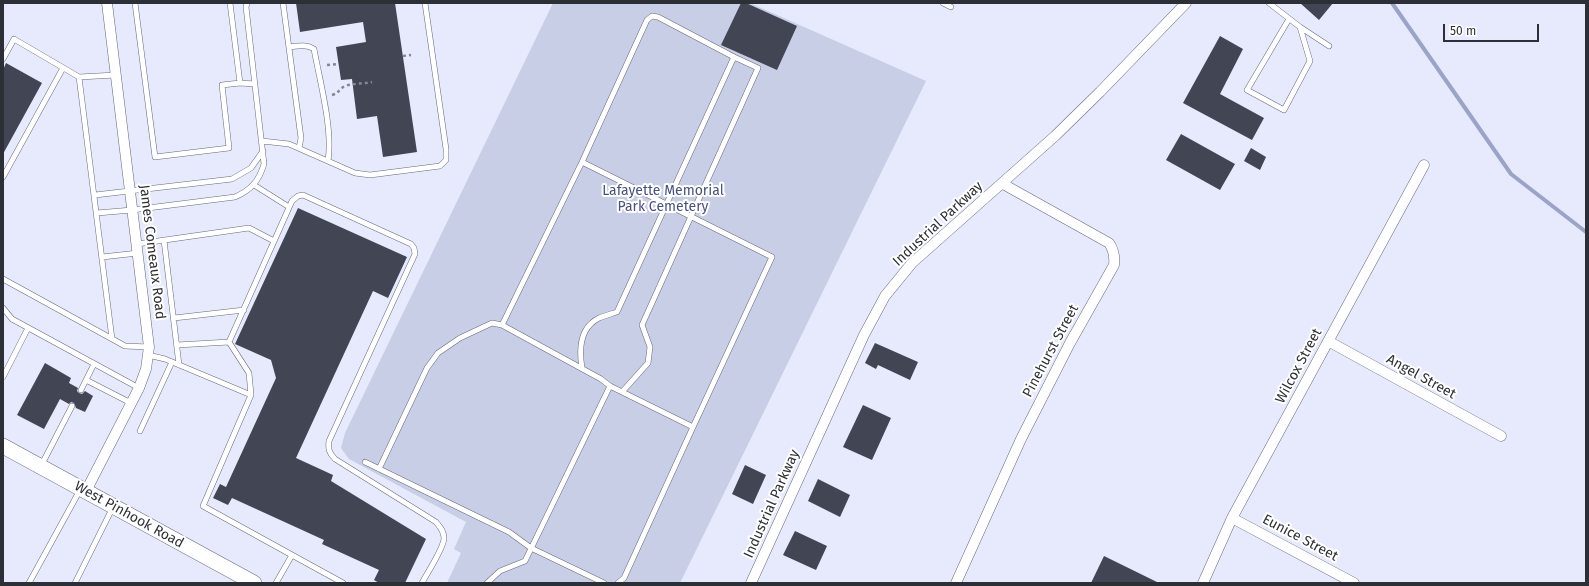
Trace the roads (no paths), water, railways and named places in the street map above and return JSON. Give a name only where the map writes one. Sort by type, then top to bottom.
[{"type":"main road","name":"West Pinhook Road","points":[[3,446],[254,583]]},
{"type":"street","name":"James Comeaux Road","points":[[83,490],[139,388],[146,369],[149,351],[107,3]]},
{"type":"street","name":"Industrial Parkway","points":[[751,583],[864,335],[885,296],[912,263],[1002,184],[1100,92],[1186,3]]},
{"type":"street","name":"Wilcox Street","points":[[1203,583],[1232,518],[1424,165]]},
{"type":"street","name":"Pinehurst Street","points":[[956,583],[1021,440],[1070,343],[1114,265],[1115,257],[1109,243],[1002,184]]},
{"type":"street","name":"Angel Street","points":[[1328,341],[1501,436]]},
{"type":"street","name":"Eunice Street","points":[[1232,518],[1354,583]]},
{"type":"lane","points":[[136,3],[155,157],[229,148],[222,85],[240,83],[255,84]]},
{"type":"lane","points":[[230,3],[240,83]]},
{"type":"lane","points":[[97,213],[236,197],[246,192],[254,185],[261,174],[264,164],[246,7],[247,3]]},
{"type":"lane","points":[[283,3],[301,138],[299,148]]},
{"type":"lane","points":[[262,141],[289,144],[355,173],[370,175],[440,166],[446,160],[446,148],[425,3]]},
{"type":"lane","points":[[943,3],[951,7]]},
{"type":"lane","points":[[1269,3],[1300,27],[1329,46]]},
{"type":"lane","points":[[502,325],[582,162],[647,20],[652,16],[658,17],[758,68],[642,325],[650,347],[648,363],[622,392]]},
{"type":"lane","points":[[1289,19],[1247,90],[1284,110],[1310,61],[1300,27]]},
{"type":"lane","points":[[3,59],[14,39],[79,77],[116,75]]},
{"type":"lane","points":[[289,48],[302,45],[310,46],[314,49],[328,130],[328,161]]},
{"type":"lane","points":[[582,368],[580,350],[585,330],[598,319],[617,312],[734,57]]},
{"type":"lane","points":[[3,177],[63,68]]},
{"type":"lane","points":[[79,77],[112,339]]},
{"type":"lane","points":[[95,196],[232,179],[251,168],[263,151]]},
{"type":"lane","points":[[582,162],[772,257],[624,578],[618,583]]},
{"type":"lane","points":[[254,185],[290,207]]},
{"type":"lane","points":[[229,342],[292,201],[298,196],[303,195],[410,244],[414,248],[415,254],[329,441],[328,447],[329,453],[335,459],[436,522],[443,530],[444,539],[442,547],[422,583]]},
{"type":"lane","points":[[102,256],[164,240],[249,228],[274,241]]},
{"type":"lane","points":[[164,240],[179,365]]},
{"type":"lane","points":[[3,279],[125,346],[149,351],[251,395]]},
{"type":"lane","points":[[3,310],[12,319],[139,388]]},
{"type":"lane","points":[[174,318],[244,310]]},
{"type":"lane","points":[[379,469],[427,368],[438,353],[460,338],[492,324],[502,325],[582,368],[610,386],[693,427]]},
{"type":"lane","points":[[3,377],[28,328]]},
{"type":"lane","points":[[177,345],[229,342]]},
{"type":"lane","points":[[229,342],[249,373],[251,395],[203,506],[343,583]]},
{"type":"lane","points":[[140,432],[172,362]]},
{"type":"lane","points":[[81,390],[94,364]]},
{"type":"lane","points":[[86,380],[131,403]]},
{"type":"lane","points":[[487,583],[500,571],[525,561],[610,386]]},
{"type":"lane","points":[[41,467],[72,406]]},
{"type":"lane","points":[[365,462],[509,532],[531,548],[604,583]]},
{"type":"lane","points":[[29,583],[83,490]]},
{"type":"lane","points":[[75,583],[113,506]]},
{"type":"lane","points":[[276,583],[292,555]]},
{"type":"waterway","points":[[1392,3],[1511,174],[1586,232]]},
{"type":"park label","name":"Lafayette Memorial Park Cemetery","points":[[663,200]]}]
